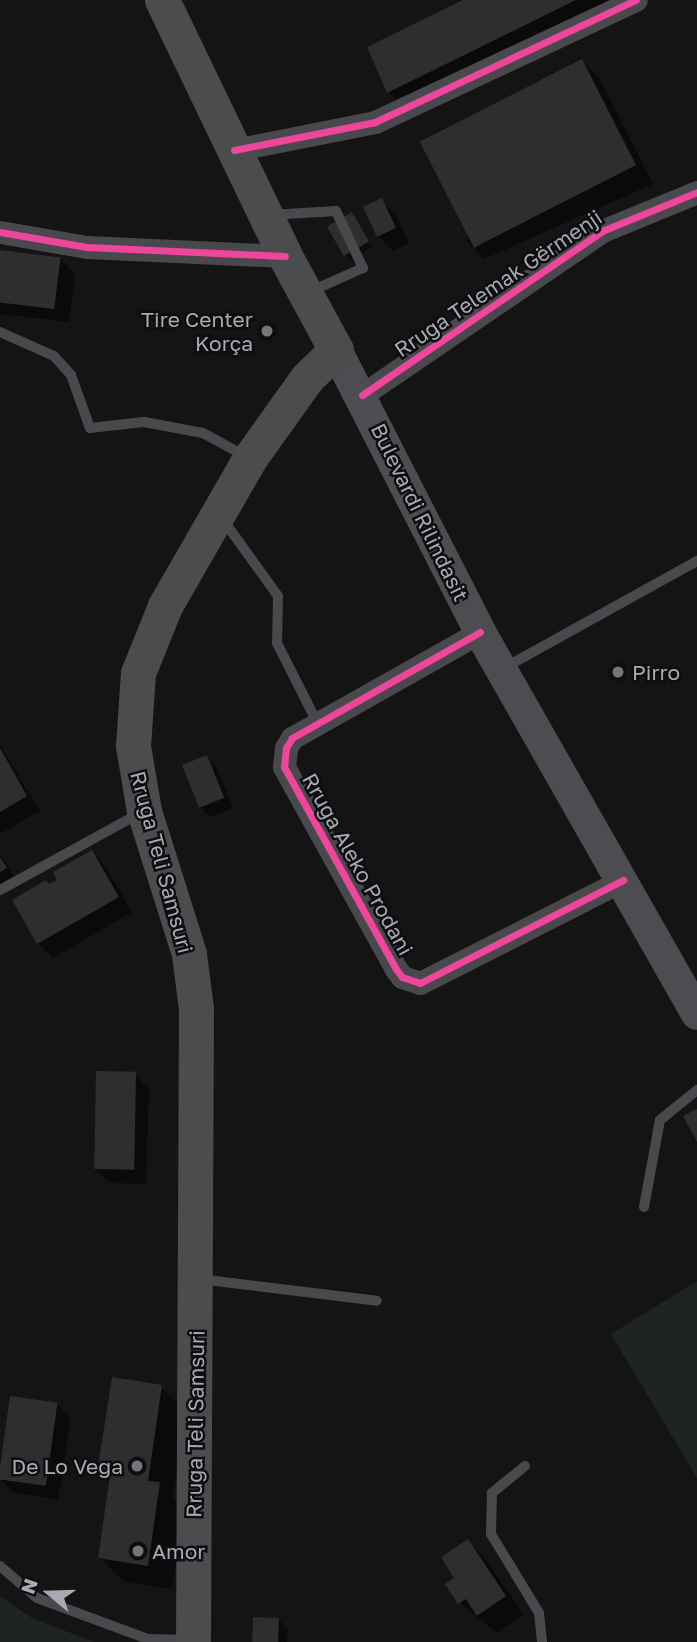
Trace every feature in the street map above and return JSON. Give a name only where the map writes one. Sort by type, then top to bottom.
[{"type":"main road","name":"Bulevardi Rilindasit","points":[[162,0],[285,256],[362,395],[480,632],[697,1014]]},
{"type":"main road","name":"Rruga Teli Samsuri","points":[[193,1641],[197,1279],[196,1009],[175,898],[144,811],[133,746],[138,673],[165,606],[250,458],[307,378],[336,350]]},
{"type":"street","points":[[234,150],[375,122],[636,0]]},
{"type":"street","name":"Rruga Telemak Gërmenji","points":[[362,395],[602,231],[697,192]]},
{"type":"street","points":[[0,232],[87,247],[285,256]]},
{"type":"street","name":"Rruga Aleko Prodani","points":[[480,632],[292,738],[286,748],[285,767],[396,969],[410,982],[433,978],[623,880]]},
{"type":"lane","points":[[266,215],[336,211],[363,268],[306,294]]},
{"type":"lane","points":[[0,332],[54,356],[71,375],[90,428],[144,422],[203,433],[250,458]]},
{"type":"lane","points":[[218,513],[278,596],[277,643],[318,724]]},
{"type":"lane","points":[[502,669],[697,561]]},
{"type":"lane","points":[[0,890],[144,811]]},
{"type":"lane","points":[[644,1207],[660,1120],[697,1090]]},
{"type":"lane","points":[[197,1279],[377,1301]]},
{"type":"lane","points":[[525,1466],[492,1493],[491,1534],[539,1613],[542,1642]]},
{"type":"lane","points":[[0,1566],[37,1598],[148,1639],[193,1641]]},
{"type":"shaded area","points":[[697,1281],[697,1478],[611,1334]]},
{"type":"shaded area","points":[[0,1596],[32,1618],[94,1642],[0,1642]]},
{"type":"building","points":[[463,0],[576,0],[387,93],[367,47]]},
{"type":"building","points":[[582,59],[636,165],[474,248],[420,142]]},
{"type":"building","points":[[382,198],[396,228],[377,237],[363,207]]},
{"type":"building","points":[[352,212],[369,241],[344,256],[327,227]]},
{"type":"building","points":[[0,250],[61,257],[54,309],[0,302]]},
{"type":"building","points":[[0,748],[27,796],[0,812]]},
{"type":"building","points":[[207,755],[224,798],[199,808],[182,765]]},
{"type":"building","points":[[92,850],[119,897],[37,944],[12,900],[46,880],[49,884],[57,880],[53,872]]},
{"type":"building","points":[[0,857],[7,868],[0,872]]},
{"type":"building","points":[[96,1071],[136,1072],[134,1170],[94,1169]]},
{"type":"building","points":[[697,1109],[697,1142],[683,1116]]},
{"type":"building","points":[[112,1377],[162,1385],[148,1481],[160,1482],[148,1566],[98,1558],[110,1475],[97,1473]]},
{"type":"building","points":[[10,1396],[58,1403],[46,1486],[0,1479]]},
{"type":"building","points":[[468,1539],[506,1596],[477,1616],[466,1599],[458,1604],[445,1584],[454,1578],[441,1557]]},
{"type":"building","points":[[253,1617],[279,1618],[278,1642],[252,1642]]},
{"type":"cycle path","points":[[234,150],[375,122],[636,0]]},
{"type":"cycle path","points":[[362,395],[602,231],[697,192]]},
{"type":"cycle path","points":[[0,232],[87,247],[285,256]]},
{"type":"cycle path","points":[[480,632],[292,738],[286,748],[284,767],[396,969],[402,977],[420,983],[623,880]]},
{"type":"place","name":"Tire Center Korça","points":[[267,331]]},
{"type":"place","name":"Pirro","points":[[618,672]]},
{"type":"place","name":"De Lo Vega","points":[[137,1466]]},
{"type":"place","name":"Amor","points":[[138,1551]]}]
